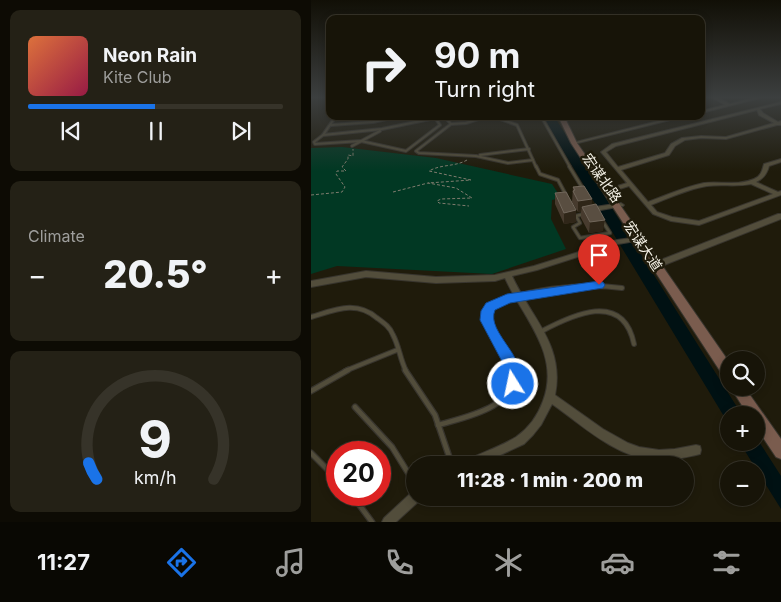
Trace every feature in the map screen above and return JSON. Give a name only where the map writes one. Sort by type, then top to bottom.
[{"type":"main road","name":"宏谋大道","points":[[566,122],[576,142],[619,206],[635,239],[659,264],[720,360]]},
{"type":"main road","name":"宏谋北路","points":[[619,206],[721,351]]},
{"type":"main road","points":[[743,396],[781,452]]},
{"type":"main road","points":[[751,396],[781,440]]},
{"type":"street","points":[[576,142],[658,122]]},
{"type":"street","points":[[704,122],[606,149],[603,152],[655,213],[671,219],[699,223],[779,194]]},
{"type":"street","points":[[617,169],[667,154],[673,145],[684,139],[701,137],[726,138],[780,123]]},
{"type":"street","points":[[669,131],[684,139]]},
{"type":"street","points":[[647,204],[711,184],[733,185],[752,182],[759,178],[766,170],[766,165],[781,160]]},
{"type":"street","points":[[752,182],[779,194]]},
{"type":"street","points":[[609,190],[630,184]]},
{"type":"street","points":[[595,210],[619,206]]},
{"type":"street","points":[[659,264],[781,216]]},
{"type":"street","points":[[311,284],[366,274],[453,281],[508,276],[617,242],[635,239]]},
{"type":"street","points":[[487,456],[520,440],[535,424],[550,397],[553,384],[552,363],[548,348],[508,276]]},
{"type":"street","points":[[550,397],[612,440],[638,452],[666,455],[696,450]]},
{"type":"street","points":[[387,522],[406,505]]},
{"type":"lane","points":[[333,122],[314,142],[315,144],[361,141],[403,151],[408,151],[440,125],[438,122]]},
{"type":"lane","points":[[331,126],[369,122]]},
{"type":"lane","points":[[323,134],[383,129],[411,122]]},
{"type":"lane","points":[[468,122],[451,124],[416,150],[416,152],[474,155],[529,149]]},
{"type":"lane","points":[[510,122],[517,125],[540,174],[557,180],[566,195]]},
{"type":"lane","points":[[545,122],[585,192]]},
{"type":"lane","points":[[352,146],[383,129]]},
{"type":"lane","points":[[474,155],[508,163],[533,160]]},
{"type":"lane","points":[[576,216],[597,212],[590,201]]},
{"type":"lane","points":[[572,208],[579,223],[573,227],[580,238],[609,233],[601,219]]},
{"type":"lane","points":[[438,425],[491,407],[501,401],[511,390],[515,380],[513,369],[488,324],[486,316],[487,311],[495,303],[518,296],[599,285],[622,288]]},
{"type":"lane","points":[[311,318],[350,307],[363,308],[369,310],[392,330],[397,350],[407,374],[431,408],[449,456]]},
{"type":"lane","points":[[539,332],[579,314],[594,311],[609,312],[621,317],[629,327],[635,344]]},
{"type":"lane","points":[[311,391],[353,368],[397,350]]},
{"type":"lane","points":[[355,407],[392,447],[406,470]]},
{"type":"lane","points":[[311,453],[326,469]]},
{"type":"lane","points":[[360,506],[372,522]]},
{"type":"path","points":[[311,195],[342,192],[345,187],[336,174],[337,171],[346,171],[343,167],[344,162],[348,159],[348,155],[353,156],[352,146]]},
{"type":"path","points":[[393,192],[428,183],[471,180],[429,171],[439,167],[459,166],[474,155]]},
{"type":"path","points":[[428,183],[456,188],[472,198],[441,199],[437,201],[439,203],[469,206]]},
{"type":"green space","points":[[342,147],[436,158],[552,184],[561,198],[552,200],[551,219],[566,249],[492,274],[337,266],[311,274],[311,148]]},
{"type":"shaded area","points":[[546,122],[558,122],[720,380],[720,396],[730,396],[736,406],[720,406],[720,410]]},
{"type":"shaded area","points":[[745,451],[765,451],[781,476],[781,509],[765,483],[765,461],[751,461]]},
{"type":"building","points":[[584,186],[592,199],[578,201],[573,187]]},
{"type":"building","points":[[566,192],[576,210],[564,213],[555,193]]},
{"type":"building","points":[[596,204],[605,220],[590,222],[582,207]]},
{"type":"route","points":[[513,384],[515,373],[488,324],[487,311],[495,303],[507,298],[599,285]]}]
